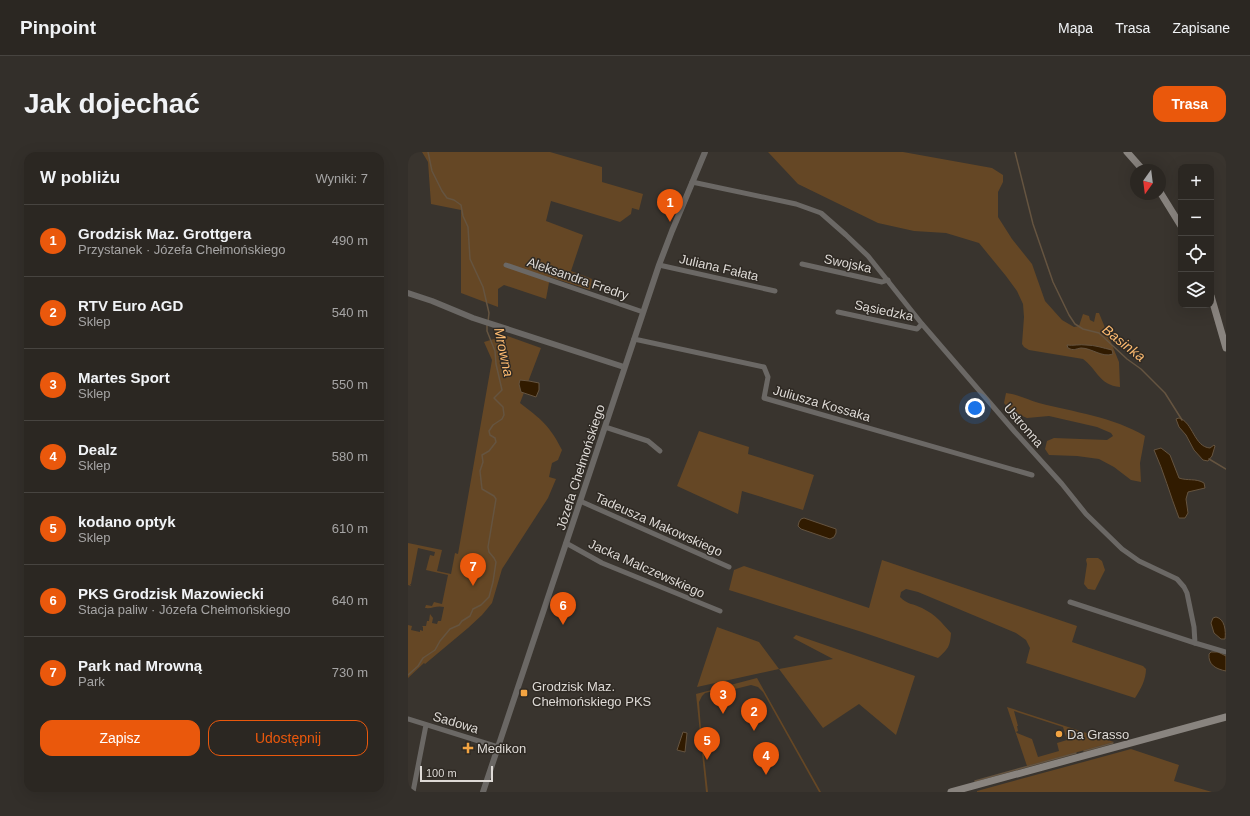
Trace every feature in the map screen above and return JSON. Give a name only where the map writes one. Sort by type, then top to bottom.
[{"type":"main road","points":[[1127,152],[1138,164]]},
{"type":"main road","points":[[1165,200],[1178,221]]},
{"type":"main road","points":[[1214,306],[1226,348]]},
{"type":"main road","points":[[951,792],[1226,717]]},
{"type":"street","name":"Józefa Chełmońskiego","points":[[483,792],[659,264],[705,152]]},
{"type":"street","name":"Ustronna","points":[[692,182],[796,204],[821,213],[868,256],[922,324],[1062,484],[1086,514],[1122,549],[1139,561],[1177,579],[1184,587],[1187,593],[1196,643]]},
{"type":"street","name":"Juliana Fałata","points":[[659,264],[775,291]]},
{"type":"street","name":"Swojska","points":[[802,264],[882,282],[888,280]]},
{"type":"street","name":"Aleksandra Fredry","points":[[506,265],[643,312]]},
{"type":"street","points":[[408,293],[432,300],[482,321],[624,367]]},
{"type":"street","name":"Sąsiedzka","points":[[838,312],[917,329],[922,324]]},
{"type":"street","name":"Juliusza Kossaka","points":[[634,339],[764,367],[768,377],[764,398],[1032,475]]},
{"type":"street","points":[[605,427],[648,441],[660,451]]},
{"type":"street","name":"Tadeusza Makowskiego","points":[[580,501],[729,567]]},
{"type":"street","name":"Jacka Malczewskiego","points":[[566,543],[602,563],[720,611]]},
{"type":"street","points":[[1070,602],[1226,652]]},
{"type":"street","name":"Sadowa","points":[[408,719],[498,747]]},
{"type":"street","points":[[413,792],[426,725]]},
{"type":"shaded area","points":[[422,152],[550,152],[602,167],[602,182],[643,194],[639,210],[632,208],[631,214],[620,222],[551,201],[546,221],[583,235],[571,271],[592,279],[590,290],[550,277],[546,299],[504,285],[498,289],[498,307],[461,293],[461,210],[431,204],[428,162]]},
{"type":"shaded area","points":[[768,152],[903,152],[992,168],[1003,175],[1003,182],[998,192],[998,217],[1012,239],[1032,264],[1045,301],[1062,320],[1074,327],[1079,326],[1083,314],[1089,316],[1090,320],[1094,322],[1096,313],[1099,313],[1119,362],[1120,387],[1113,386],[1103,380],[1083,359],[1029,350],[1024,347],[1022,344],[1024,317],[1023,304],[1017,291],[979,243],[946,233],[914,231],[878,223],[798,184]]},
{"type":"shaded area","points":[[496,332],[541,348],[520,403],[549,429],[562,450],[558,460],[552,463],[549,477],[556,479],[548,498],[502,569],[492,603],[468,628],[425,664],[424,663],[408,678],[408,625],[412,626],[411,630],[420,632],[420,630],[423,631],[422,626],[426,626],[427,621],[429,621],[430,614],[433,618],[432,623],[437,624],[438,621],[441,621],[444,607],[439,606],[425,608],[426,605],[432,606],[434,602],[442,604],[448,575],[426,570],[430,555],[434,556],[435,552],[418,548],[410,584],[411,586],[408,585],[408,543],[442,550],[437,571],[451,574],[455,553],[458,554],[492,360],[484,342],[497,338]]},
{"type":"shaded area","points":[[1067,345],[1096,346],[1112,350],[1113,354],[1105,355],[1085,348],[1074,350],[1068,348]]},
{"type":"shaded area","points":[[520,380],[539,383],[539,390],[536,397],[521,392],[519,384]]},
{"type":"shaded area","points":[[1006,393],[1120,424],[1145,436],[1140,463],[1141,482],[1131,480],[1114,467],[1099,459],[1077,456],[1049,455],[1045,449],[1047,441],[1054,438],[1107,440],[1113,436],[1111,433],[1097,427],[1049,416],[1027,418],[1011,411],[1004,403]]},
{"type":"shaded area","points":[[1179,418],[1188,424],[1197,439],[1205,447],[1210,448],[1214,445],[1215,446],[1212,456],[1208,461],[1203,460],[1194,450],[1186,435],[1179,427],[1176,419]]},
{"type":"shaded area","points":[[699,431],[749,447],[748,454],[814,475],[803,510],[742,491],[738,514],[677,486]]},
{"type":"shaded area","points":[[1161,448],[1170,455],[1179,478],[1204,483],[1205,488],[1188,492],[1186,499],[1188,513],[1185,518],[1179,518],[1154,450]]},
{"type":"shaded area","points":[[804,518],[836,529],[834,537],[830,539],[801,529],[798,526],[799,522]]},
{"type":"shaded area","points":[[1087,558],[1098,558],[1102,561],[1105,570],[1095,590],[1088,589],[1084,584]]},
{"type":"shaded area","points":[[882,560],[1077,626],[1072,642],[1143,666],[1146,669],[1146,673],[1141,688],[1135,698],[1026,663],[1030,648],[1026,640],[1016,633],[918,592],[906,589],[901,592],[900,597],[902,599],[907,603],[931,613],[951,633],[948,647],[938,658],[862,632],[729,590],[734,570],[744,566],[869,608]]},
{"type":"shaded area","points":[[1216,617],[1223,623],[1225,629],[1225,639],[1221,639],[1214,633],[1211,623],[1213,618]]},
{"type":"shaded area","points":[[717,627],[759,642],[779,669],[697,687]]},
{"type":"shaded area","points":[[796,635],[915,676],[896,735],[859,704],[823,728],[779,669],[833,659],[793,638]]},
{"type":"shaded area","points":[[1211,652],[1218,652],[1226,656],[1226,671],[1216,668],[1211,664],[1209,654]]},
{"type":"shaded area","points":[[757,678],[821,792],[819,792],[763,692],[758,687],[751,685],[731,690],[718,690],[705,693],[699,702],[701,729],[707,738],[708,746],[703,747],[708,792],[706,792],[696,694]]},
{"type":"shaded area","points":[[1007,707],[1114,742],[1027,766]],"holes":[[[1014,711],[1063,727],[1067,740],[1057,743],[1059,751],[1038,757],[1032,739],[1016,732],[1018,731],[1018,726]]]},
{"type":"shaded area","points":[[683,732],[687,733],[685,752],[677,750]]},
{"type":"shaded area","points":[[1131,749],[1179,765],[1174,781],[1212,792],[977,792],[977,791]]},
{"type":"waterway","name":"Mrowna","points":[[428,152],[432,171],[442,191],[447,198],[454,200],[461,205],[463,216],[468,227],[470,259],[483,287],[489,313],[488,322]]},
{"type":"waterway","name":"Basinka","points":[[1015,152],[1033,224],[1053,282],[1069,315],[1075,324],[1083,329],[1099,333],[1127,359],[1141,369],[1165,393],[1182,420]]},
{"type":"waterway","name":"Mrowna","points":[[408,675],[418,666],[423,658],[435,650],[450,629],[459,625],[470,616],[473,609],[481,605],[489,597],[493,582],[496,562],[489,552],[488,547],[496,499],[494,496],[482,489],[480,471],[483,462],[482,455],[489,451],[496,442],[495,438],[490,435],[489,431],[493,425],[502,419],[504,415],[503,407],[494,398],[502,390],[496,364],[495,351],[487,331],[487,325]]},
{"type":"waterway","name":"Basinka","points":[[1209,459],[1226,469]]},
{"type":"waterway","points":[[1084,751],[1113,743]]},
{"type":"waterway","points":[[975,781],[1076,753]]},
{"type":"place","name":"Grodzisk Maz. Grottgera","points":[[670,222]]},
{"type":"place","name":"Park nad Mrowną","points":[[473,586]]},
{"type":"place","name":"PKS Grodzisk Mazowiecki","points":[[563,625]]},
{"type":"place","name":"Grodzisk Maz. Chełmońskiego PKS","points":[[524,693]]},
{"type":"place","name":"Martes Sport","points":[[723,714]]},
{"type":"place","name":"RTV Euro AGD","points":[[754,731]]},
{"type":"place","name":"Da Grasso","points":[[1059,734]]},
{"type":"place","name":"Medikon","points":[[468,748]]},
{"type":"place","name":"kodano optyk","points":[[707,760]]},
{"type":"place","name":"Dealz","points":[[766,775]]}]
